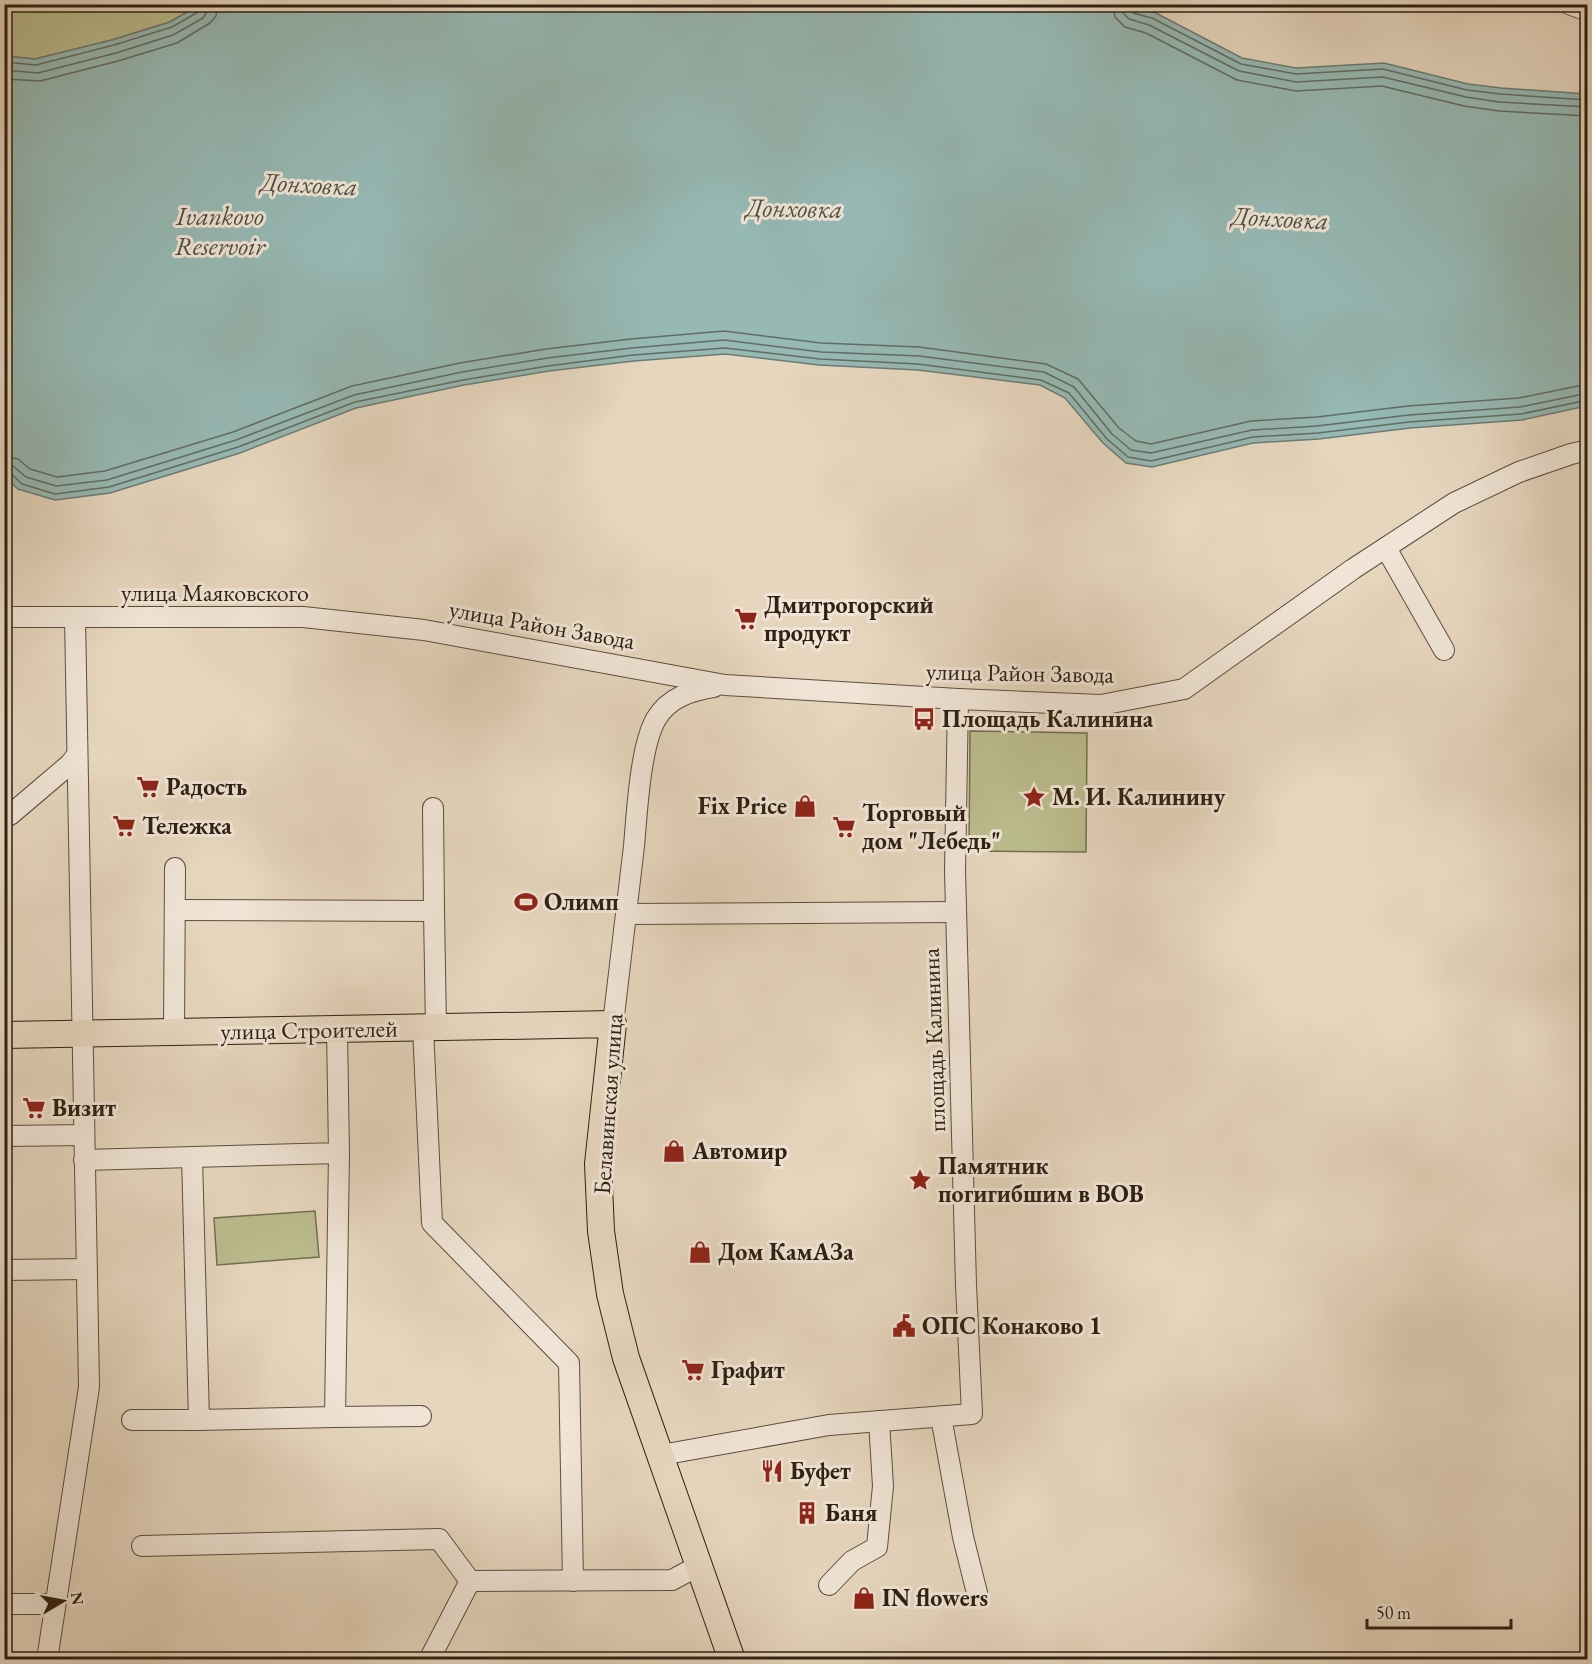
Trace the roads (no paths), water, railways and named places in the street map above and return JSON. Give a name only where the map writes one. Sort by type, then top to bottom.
[{"type":"main road","name":"улица Строителей","points":[[4,1035],[613,1024]]},
{"type":"main road","name":"Белавинская улица","points":[[613,1024],[598,1164],[601,1231],[610,1294],[626,1358],[732,1659]]},
{"type":"street","points":[[1569,4],[1587,11]]},
{"type":"street","name":"улица Район Завода","points":[[424,630],[725,685],[1101,705],[1184,689],[1454,503],[1529,468],[1587,450]]},
{"type":"street","points":[[1386,548],[1444,650]]},
{"type":"street","name":"улица Маяковского","points":[[4,617],[303,617],[424,630]]},
{"type":"street","points":[[47,1659],[89,1387],[75,617]]},
{"type":"street","name":"Белавинская улица","points":[[613,1024],[640,791],[650,732],[657,718],[674,700],[698,689],[725,685]]},
{"type":"street","name":"площадь Калинина","points":[[941,1417],[972,1414],[966,1285],[956,912],[958,699]]},
{"type":"street","points":[[4,815],[10,815],[70,764],[77,754]]},
{"type":"street","points":[[433,808],[434,911],[430,1028],[432,1223],[569,1363],[573,1581]]},
{"type":"street","points":[[174,1032],[175,868]]},
{"type":"street","points":[[175,910],[434,911]]},
{"type":"street","points":[[627,914],[956,912]]},
{"type":"street","points":[[336,1417],[338,1030]]},
{"type":"street","points":[[4,1136],[84,1135]]},
{"type":"street","points":[[84,1161],[339,1153]]},
{"type":"street","points":[[192,1157],[199,1420]]},
{"type":"street","points":[[4,1270],[86,1269]]},
{"type":"street","points":[[132,1420],[421,1416]]},
{"type":"street","points":[[661,1455],[829,1425],[941,1417],[963,1537],[977,1593]]},
{"type":"street","points":[[829,1585],[852,1561],[877,1547],[883,1486],[879,1422]]},
{"type":"street","points":[[142,1546],[439,1539],[470,1581]]},
{"type":"street","points":[[470,1581],[672,1580],[700,1565]]},
{"type":"street","points":[[429,1659],[470,1581]]},
{"type":"street","points":[[4,1604],[54,1604]]},
{"type":"water","name":"Ivankovo Reservoir","points":[[199,5],[1125,5],[1154,12],[1242,58],[1296,68],[1384,63],[1468,84],[1587,94],[1587,406],[1522,420],[1253,443],[1152,467],[1126,463],[1103,443],[1065,398],[1040,385],[918,370],[819,365],[725,354],[549,371],[464,385],[356,408],[240,453],[110,493],[55,500],[18,489],[4,476],[5,56],[35,59],[112,40],[170,22]]},
{"type":"place","name":"Дмитрогорский продукт","points":[[746,619]]},
{"type":"place","name":"Площадь Калинина","points":[[924,719]]},
{"type":"place","name":"Радость","points":[[148,787]]},
{"type":"place","name":"М. И. Калинину","points":[[1034,797]]},
{"type":"place","name":"Fix Price","points":[[805,806]]},
{"type":"place","name":"Тележка","points":[[124,826]]},
{"type":"place","name":"Торговый дом \"Лебедь\"","points":[[844,827]]},
{"type":"place","name":"Олимп","points":[[526,902]]},
{"type":"place","name":"Визит","points":[[34,1108]]},
{"type":"place","name":"Автомир","points":[[674,1151]]},
{"type":"place","name":"Памятник погигибшим в ВОВ","points":[[920,1180]]},
{"type":"place","name":"Дом КамАЗа","points":[[700,1252]]},
{"type":"place","name":"ОПС Конаково 1","points":[[904,1326]]},
{"type":"place","name":"Графит","points":[[693,1370]]},
{"type":"place","name":"Буфет","points":[[772,1471]]},
{"type":"place","name":"Баня","points":[[807,1513]]},
{"type":"place","name":"IN flowers","points":[[864,1598]]},
{"type":"water label","name":"Донховка","points":[[309,184]]},
{"type":"water label","name":"Донховка","points":[[794,208]]},
{"type":"water label","name":"Донховка","points":[[1280,218]]}]
